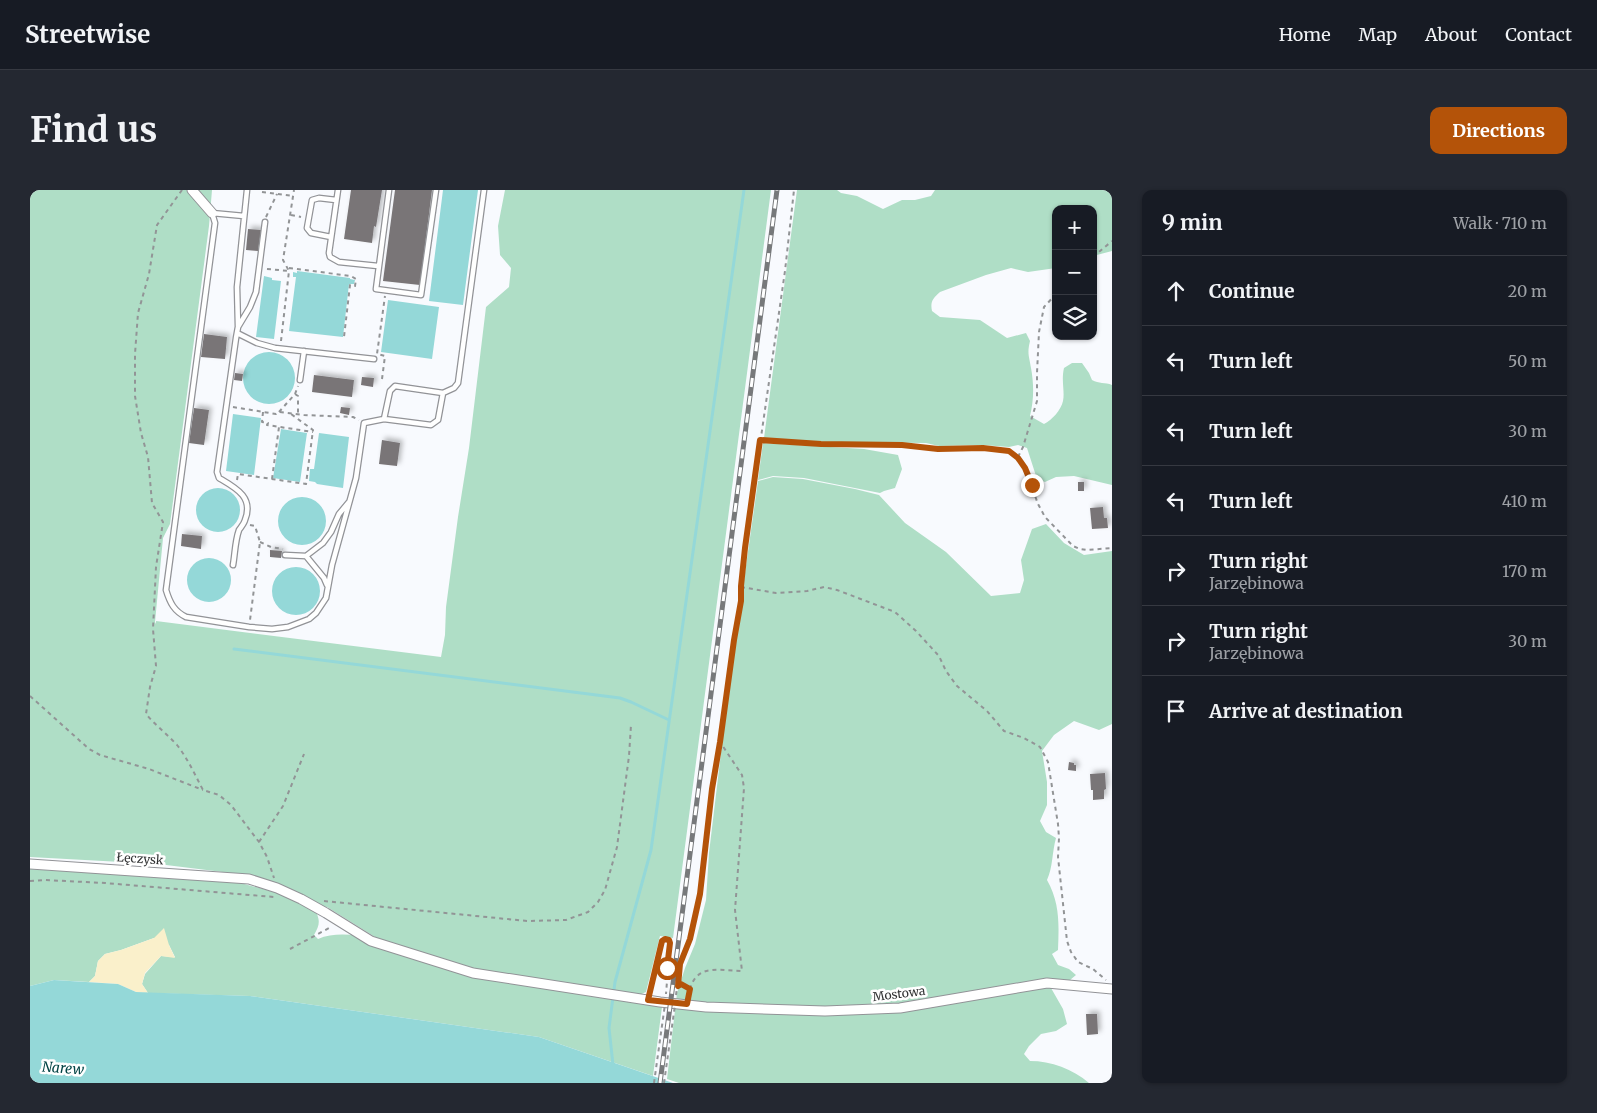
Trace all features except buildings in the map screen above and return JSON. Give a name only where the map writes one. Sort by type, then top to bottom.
[{"type":"street","points":[[192,190],[212,213]]},
{"type":"street","name":"Łęczysk","points":[[30,864],[249,879],[277,888],[301,899],[339,921]]},
{"type":"street","name":"Mostowa","points":[[339,921],[371,941],[473,973],[648,1000],[687,1004],[761,1010],[876,1010],[900,1008],[1047,983],[1110,989]]},
{"type":"lane","points":[[233,565],[239,533],[247,515],[246,502],[241,492],[236,487],[219,478],[217,472],[238,327],[237,287],[247,190]]},
{"type":"lane","points":[[338,190],[330,257],[334,260],[378,266]]},
{"type":"lane","points":[[389,190],[376,289],[421,295],[436,190]]},
{"type":"lane","points":[[384,419],[390,391],[395,386],[443,392],[454,388],[458,383],[484,190]]},
{"type":"lane","points":[[331,237],[311,233],[307,228],[312,200],[319,198],[336,200]]},
{"type":"lane","points":[[244,216],[212,213],[215,223],[166,590],[174,608],[180,614],[186,617],[272,629],[309,619],[322,606],[326,598],[356,478],[364,423],[384,419],[431,425],[438,420],[443,392]]},
{"type":"lane","points":[[238,327],[250,307],[256,292],[265,222]]},
{"type":"lane","points":[[237,333],[257,344],[374,359]]},
{"type":"lane","points":[[300,380],[304,351]]},
{"type":"lane","points":[[286,554],[306,556],[323,543],[331,532],[339,514],[350,500]]},
{"type":"lane","points":[[306,556],[324,578],[328,586]]},
{"type":"path","points":[[280,348],[289,270],[283,260],[294,190]]},
{"type":"path","points":[[664,1083],[680,964],[690,939],[700,894],[712,789],[741,601],[741,586],[794,190]]},
{"type":"path","points":[[262,192],[293,196]]},
{"type":"path","points":[[265,222],[277,194]]},
{"type":"path","points":[[290,215],[309,218]]},
{"type":"path","points":[[1097,254],[1112,241]]},
{"type":"path","points":[[259,268],[351,276],[356,280],[355,286],[350,285],[344,337]]},
{"type":"path","points":[[382,379],[385,356],[377,354],[386,290]]},
{"type":"path","points":[[1018,458],[1024,447],[1037,400],[1039,332],[1044,307],[1055,295]]},
{"type":"path","points":[[280,412],[295,394],[300,380]]},
{"type":"path","points":[[295,394],[298,396],[298,415]]},
{"type":"path","points":[[226,406],[276,414],[280,412],[298,415],[353,417],[364,423]]},
{"type":"path","points":[[263,412],[262,422],[268,423],[267,426],[313,432]]},
{"type":"path","points":[[236,487],[238,474],[306,484],[313,430],[291,414]]},
{"type":"path","points":[[272,479],[279,427]]},
{"type":"path","points":[[760,440],[821,444],[902,445],[938,449],[983,448],[1009,451],[1018,458],[1025,468],[1038,504],[1045,517],[1073,546],[1087,550],[1112,548]]},
{"type":"path","points":[[243,524],[255,526],[260,542],[249,627]]},
{"type":"path","points":[[260,542],[271,547],[285,549],[286,554]]},
{"type":"path","points":[[741,586],[776,593],[807,591],[824,587],[895,612],[939,656],[946,671],[957,686],[987,711],[1004,731],[1024,738],[1040,747],[1046,755],[1048,762],[1054,800],[1067,941],[1071,952],[1078,962],[1093,969],[1107,981],[1110,989]]},
{"type":"path","points":[[30,696],[89,749],[100,755],[150,769],[202,790]]},
{"type":"path","points":[[317,901],[527,921],[566,920],[588,912],[598,902],[605,890],[616,847],[629,756],[631,725]]},
{"type":"path","points":[[687,1004],[690,989],[697,975],[708,970],[742,971],[735,910],[744,788],[742,775],[720,742]]},
{"type":"path","points":[[258,842],[283,806],[304,754]]},
{"type":"path","points":[[30,881],[105,883],[276,898]]},
{"type":"path","points":[[290,949],[324,932],[339,921]]},
{"type":"path","points":[[648,1000],[659,949],[662,941],[665,939],[669,940],[666,996],[654,1083]]},
{"type":"path","points":[[678,986],[681,984],[690,989]]},
{"type":"green space","points":[[30,190],[212,190],[209,226],[170,524],[163,538],[155,622],[156,624],[156,621],[441,657],[486,307],[509,287],[511,268],[500,255],[498,226],[505,190],[771,190],[673,938],[660,936],[646,992],[628,1000],[662,1007],[653,1076],[539,1037],[250,996],[148,993],[142,984],[145,974],[161,956],[175,957],[169,945],[154,938],[105,954],[98,961],[95,976],[89,982],[54,980],[30,986],[30,869],[237,882],[274,892],[293,893],[267,880],[247,875],[158,864],[30,857]],"holes":[[[313,906],[327,907],[375,937],[332,935],[318,939],[314,935],[319,921]]]},
{"type":"green space","points":[[797,190],[837,190],[841,193],[857,196],[883,209],[902,200],[915,200],[931,196],[935,190],[1112,190],[1112,251],[1097,255],[1097,205],[1052,205],[1052,269],[1028,272],[1011,268],[986,275],[940,292],[934,298],[931,305],[932,311],[940,317],[980,320],[1007,338],[1026,333],[1030,341],[1029,354],[1033,386],[1030,416],[1044,424],[1056,414],[1062,404],[1064,368],[1072,363],[1082,363],[1092,380],[1112,385],[1112,485],[1074,476],[1056,477],[1045,482],[1037,479],[1027,448],[1018,445],[1009,447],[983,445],[939,446],[926,443],[823,442],[764,438]]},
{"type":"green space","points":[[763,443],[864,449],[898,455],[902,469],[895,488],[880,493],[804,478],[773,476],[758,480]]},
{"type":"green space","points":[[773,477],[803,479],[879,495],[905,523],[946,552],[991,596],[1020,593],[1024,580],[1021,560],[1032,529],[1046,524],[1064,543],[1084,555],[1112,551],[1112,724],[1099,730],[1074,721],[1054,735],[1042,751],[1047,782],[1047,805],[1040,821],[1046,832],[1056,838],[1047,880],[1054,897],[1058,922],[1058,950],[1052,954],[1058,965],[1069,969],[1076,975],[1070,980],[1056,981],[1051,988],[1063,1009],[1067,1024],[1056,1031],[1041,1034],[1024,1054],[1030,1061],[1046,1062],[1061,1067],[1089,1083],[679,1083],[667,1079],[677,993],[695,944],[706,900],[709,853],[729,686],[758,481]]},
{"type":"sand","points":[[164,928],[175,958],[161,956],[145,973],[142,984],[148,993],[136,992],[118,984],[89,982],[95,976],[98,961],[105,954],[154,938]]},
{"type":"water","points":[[443,190],[478,190],[463,305],[429,301]]},
{"type":"water","points":[[297,271],[355,280],[354,284],[349,284],[343,337],[289,331],[296,277],[293,277],[293,272],[297,273]]},
{"type":"water","points":[[264,276],[272,278],[272,280],[281,281],[274,339],[256,337]]},
{"type":"water","points":[[388,300],[439,307],[432,359],[381,352]]},
{"type":"water","points":[[269,352],[283,356],[291,364],[295,378],[291,392],[283,400],[269,404],[255,400],[247,392],[243,378],[247,364],[255,356]]},
{"type":"water","points":[[233,414],[261,418],[254,475],[226,471]]},
{"type":"water","points":[[281,429],[307,433],[300,482],[273,478]]},
{"type":"water","points":[[319,433],[349,437],[343,488],[309,481],[310,469],[314,469]]},
{"type":"water","points":[[222,488],[234,494],[239,501],[239,519],[234,526],[227,531],[214,532],[206,529],[199,522],[196,506],[199,498],[206,491]]},
{"type":"water","points":[[302,497],[311,499],[319,504],[324,512],[326,521],[324,530],[319,538],[311,543],[302,545],[293,543],[285,538],[280,530],[278,521],[280,512],[285,504],[293,499]]},
{"type":"water","points":[[213,558],[225,564],[230,571],[230,589],[225,596],[218,601],[205,602],[197,599],[190,592],[187,576],[190,568],[197,561]]},
{"type":"water","points":[[296,567],[305,569],[313,574],[318,582],[320,591],[318,600],[313,608],[305,613],[296,615],[287,613],[279,608],[274,600],[272,591],[274,582],[279,574],[287,569]]},
{"type":"water","name":"Narew","points":[[54,980],[118,984],[136,992],[250,996],[539,1037],[673,1083],[30,1083],[30,986]]},
{"type":"waterway","points":[[613,1065],[609,1028],[615,982],[651,850],[744,190]]},
{"type":"waterway","points":[[234,649],[620,698],[669,720]]},
{"type":"railway","points":[[660,1083],[777,190]]},
{"type":"route","points":[[667,968],[670,943],[669,940],[665,939],[662,941],[659,949],[648,1000],[687,1004],[690,989],[681,984],[678,986],[680,964],[690,939],[700,894],[712,789],[741,601],[745,548],[760,440],[821,444],[902,445],[938,449],[983,448],[1009,451],[1018,458],[1025,468],[1032,485]]}]
